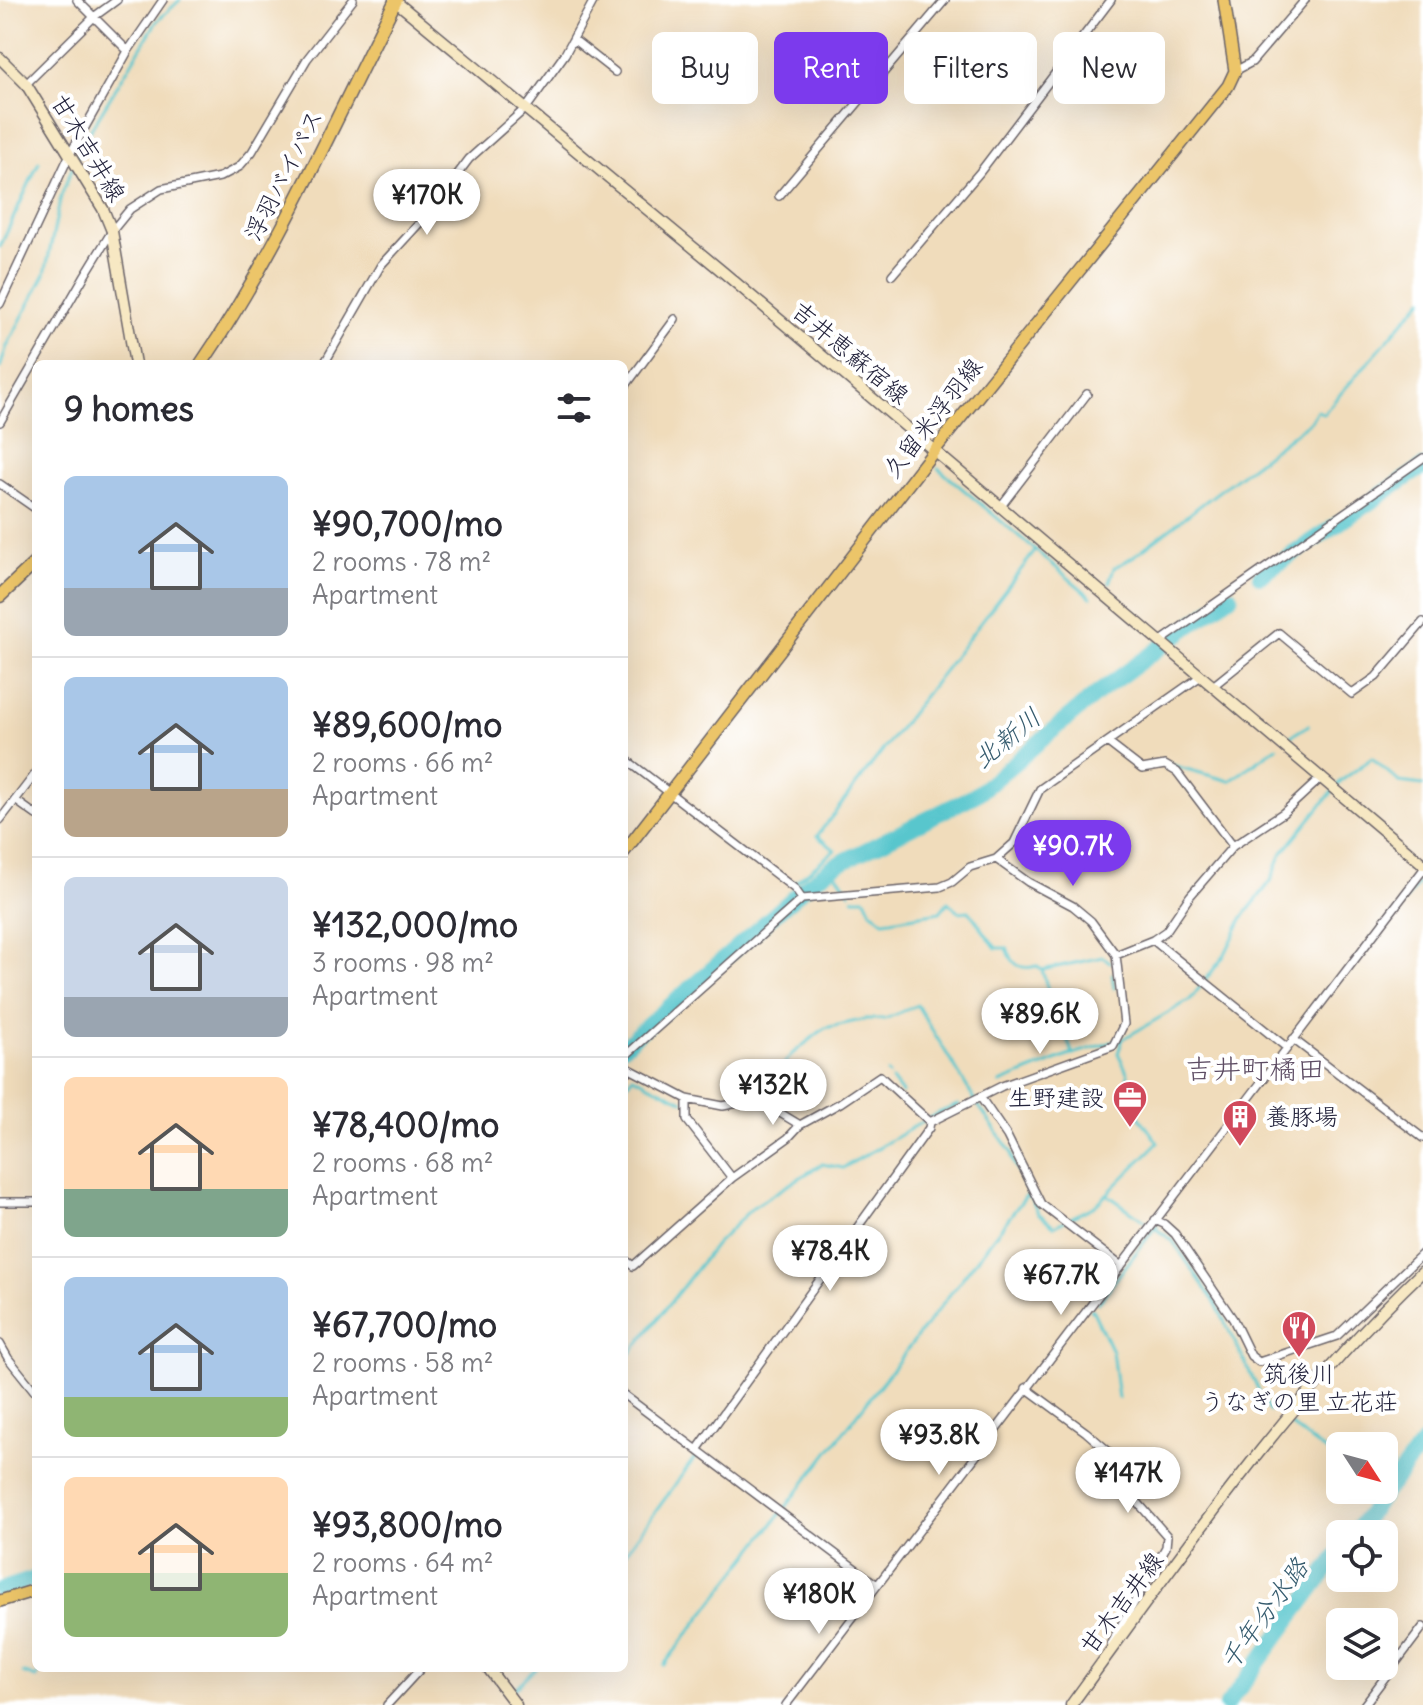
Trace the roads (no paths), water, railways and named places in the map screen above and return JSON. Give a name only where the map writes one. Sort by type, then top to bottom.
[{"type":"highway","name":"浮羽バイパス","points":[[204,360],[246,294],[281,231],[395,0]]},
{"type":"highway","points":[[0,596],[32,566]]},
{"type":"main road","name":"吉井恵蘇宿線","points":[[395,0],[527,107],[1335,787],[1423,867]]},
{"type":"main road","points":[[1224,0],[1235,71]]},
{"type":"main road","name":"甘木吉井線","points":[[0,58],[26,84],[103,209],[112,231],[134,360]]},
{"type":"main road","name":"久留米浮羽線","points":[[628,847],[934,451],[1228,86],[1235,71]]},
{"type":"main road","name":"甘木吉井線","points":[[1071,1705],[1232,1489],[1326,1371],[1423,1271]]},
{"type":"main road","points":[[0,1601],[32,1591]]},
{"type":"main road","points":[[491,1672],[516,1705]]},
{"type":"street","points":[[77,0],[128,51]]},
{"type":"street","points":[[26,84],[95,16],[117,0]]},
{"type":"street","points":[[0,304],[71,155],[128,51],[163,0]]},
{"type":"street","points":[[36,360],[112,231],[130,209],[161,189],[220,177],[239,167],[252,152],[307,59],[353,0]]},
{"type":"street","points":[[326,360],[381,265],[426,216],[469,159],[527,107],[573,39],[592,3],[581,0]]},
{"type":"street","points":[[779,196],[945,0]]},
{"type":"street","points":[[892,275],[980,172],[1111,0]]},
{"type":"street","points":[[1235,71],[1252,62],[1305,0]]},
{"type":"street","points":[[573,39],[615,72]]},
{"type":"street","points":[[628,383],[675,319]]},
{"type":"street","points":[[0,422],[32,367]]},
{"type":"street","points":[[1001,506],[1087,394]]},
{"type":"street","points":[[1165,644],[1423,458]]},
{"type":"street","points":[[0,484],[32,506]]},
{"type":"street","points":[[1213,686],[1279,633],[1352,694],[1376,677],[1423,622]]},
{"type":"street","points":[[628,1053],[802,899],[940,887],[952,882],[970,867],[996,859],[1014,843],[1040,789],[1201,676]]},
{"type":"street","points":[[1107,742],[1142,769],[1165,765],[1177,772],[1233,846]]},
{"type":"street","points":[[628,761],[797,891],[802,899]]},
{"type":"street","points":[[1116,955],[1153,940],[1166,931],[1190,896],[1233,846],[1283,813],[1322,777]]},
{"type":"street","points":[[0,820],[32,778]]},
{"type":"street","points":[[15,800],[32,812]]},
{"type":"street","points":[[928,1120],[1002,1086],[1113,1046],[1124,1024],[1116,955],[1091,921],[1073,906],[1028,882],[996,859]]},
{"type":"street","points":[[786,1705],[1423,867]]},
{"type":"street","points":[[1153,940],[1286,1047]]},
{"type":"street","points":[[1293,1039],[1423,1138]]},
{"type":"street","points":[[628,1068],[686,1102],[723,1106],[757,1099],[800,1125]]},
{"type":"street","points":[[628,1262],[633,1266],[732,1178],[788,1138],[800,1125],[880,1076],[928,1120],[929,1128],[697,1450]]},
{"type":"street","points":[[977,1100],[1007,1136],[1041,1204],[1120,1265]]},
{"type":"street","points":[[686,1102],[687,1120],[732,1178]]},
{"type":"street","points":[[0,1202],[32,1202]]},
{"type":"street","points":[[1155,1220],[1175,1234],[1233,1319],[1251,1356],[1259,1362],[1337,1336],[1423,1253]]},
{"type":"street","points":[[0,1344],[32,1389]]},
{"type":"street","points":[[1026,1388],[1115,1457],[1133,1497],[1167,1536],[1166,1547],[1110,1645],[1112,1650]]},
{"type":"street","points":[[628,1398],[877,1585]]},
{"type":"street","points":[[1364,1705],[1423,1627]]},
{"type":"street","points":[[387,1705],[417,1672]]},
{"type":"waterway","points":[[76,159],[157,21],[180,0]]},
{"type":"waterway","points":[[0,247],[39,162]]},
{"type":"waterway","points":[[0,368],[7,346],[45,274],[61,196],[73,166]]},
{"type":"waterway","points":[[1109,583],[1114,568],[1311,421],[1317,410],[1323,414],[1423,299]]},
{"type":"waterway","name":"北新川","points":[[1260,576],[1423,467]]},
{"type":"waterway","points":[[938,468],[1091,597]]},
{"type":"waterway","points":[[794,883],[835,850],[817,836],[1036,550]]},
{"type":"waterway","name":"北新川","points":[[628,1042],[809,884],[832,867],[977,794],[1099,692],[1231,596]]},
{"type":"waterway","points":[[1286,739],[1309,725]]},
{"type":"waterway","points":[[1168,764],[1230,781],[1277,747]]},
{"type":"waterway","points":[[1000,1083],[1073,1054],[1123,1039],[1190,1000],[1224,956],[1243,917],[1271,881],[1281,855],[1341,781],[1372,758],[1399,782],[1423,785]]},
{"type":"waterway","points":[[832,867],[850,893]]},
{"type":"waterway","points":[[1365,952],[1423,878]]},
{"type":"waterway","points":[[853,898],[865,898],[871,911],[884,921],[940,912],[948,902],[958,912],[969,911],[996,948],[1007,948],[1011,958],[1021,967],[1036,966],[1042,970],[1054,1010],[1048,1013],[1055,1027],[1061,1024],[1072,1052]]},
{"type":"waterway","points":[[1042,970],[1103,957],[1110,962]]},
{"type":"waterway","points":[[1112,974],[1114,988]]},
{"type":"waterway","points":[[761,1094],[792,1054],[825,1028],[866,1019],[885,1019],[917,1005],[978,1105],[1011,1152],[1038,1213],[1054,1226],[1095,1206],[1158,1143],[1124,1095],[1128,1074],[1118,1053],[1123,1039]]},
{"type":"waterway","points":[[628,1082],[633,1076],[683,1101]]},
{"type":"waterway","points":[[892,1080],[902,1093]]},
{"type":"waterway","points":[[628,1357],[715,1245],[753,1207],[822,1164],[843,1168],[936,1114],[958,1105]]},
{"type":"waterway","points":[[1108,1195],[1146,1222]]},
{"type":"waterway","points":[[664,1665],[1025,1197],[1029,1196]]},
{"type":"waterway","points":[[1098,1303],[1157,1225]]},
{"type":"waterway","points":[[1156,1229],[1172,1240],[1216,1304],[1269,1411]]},
{"type":"waterway","points":[[1091,1311],[1112,1351],[1118,1398]]},
{"type":"waterway","points":[[1290,1425],[1326,1452]]},
{"type":"waterway","name":"千年分水路","points":[[1364,1520],[1423,1443]]},
{"type":"waterway","points":[[628,1550],[696,1456]]},
{"type":"waterway","name":"千年分水路","points":[[1227,1705],[1326,1571]]},
{"type":"waterway","name":"北新川","points":[[0,1590],[32,1579]]},
{"type":"waterway","points":[[23,1673],[36,1678],[40,1672]]},
{"type":"waterway","points":[[67,1672],[74,1672]]},
{"type":"waterway","points":[[514,1689],[532,1672]]},
{"type":"place","name":"生野建設","points":[[1130,1129]]},
{"type":"place","name":"養豚場","points":[[1240,1148]]},
{"type":"place","name":"筑後川 うなぎの里 立花荘","points":[[1299,1359]]},
{"type":"district","name":"吉井町橘田","points":[[1255,1069]]}]
